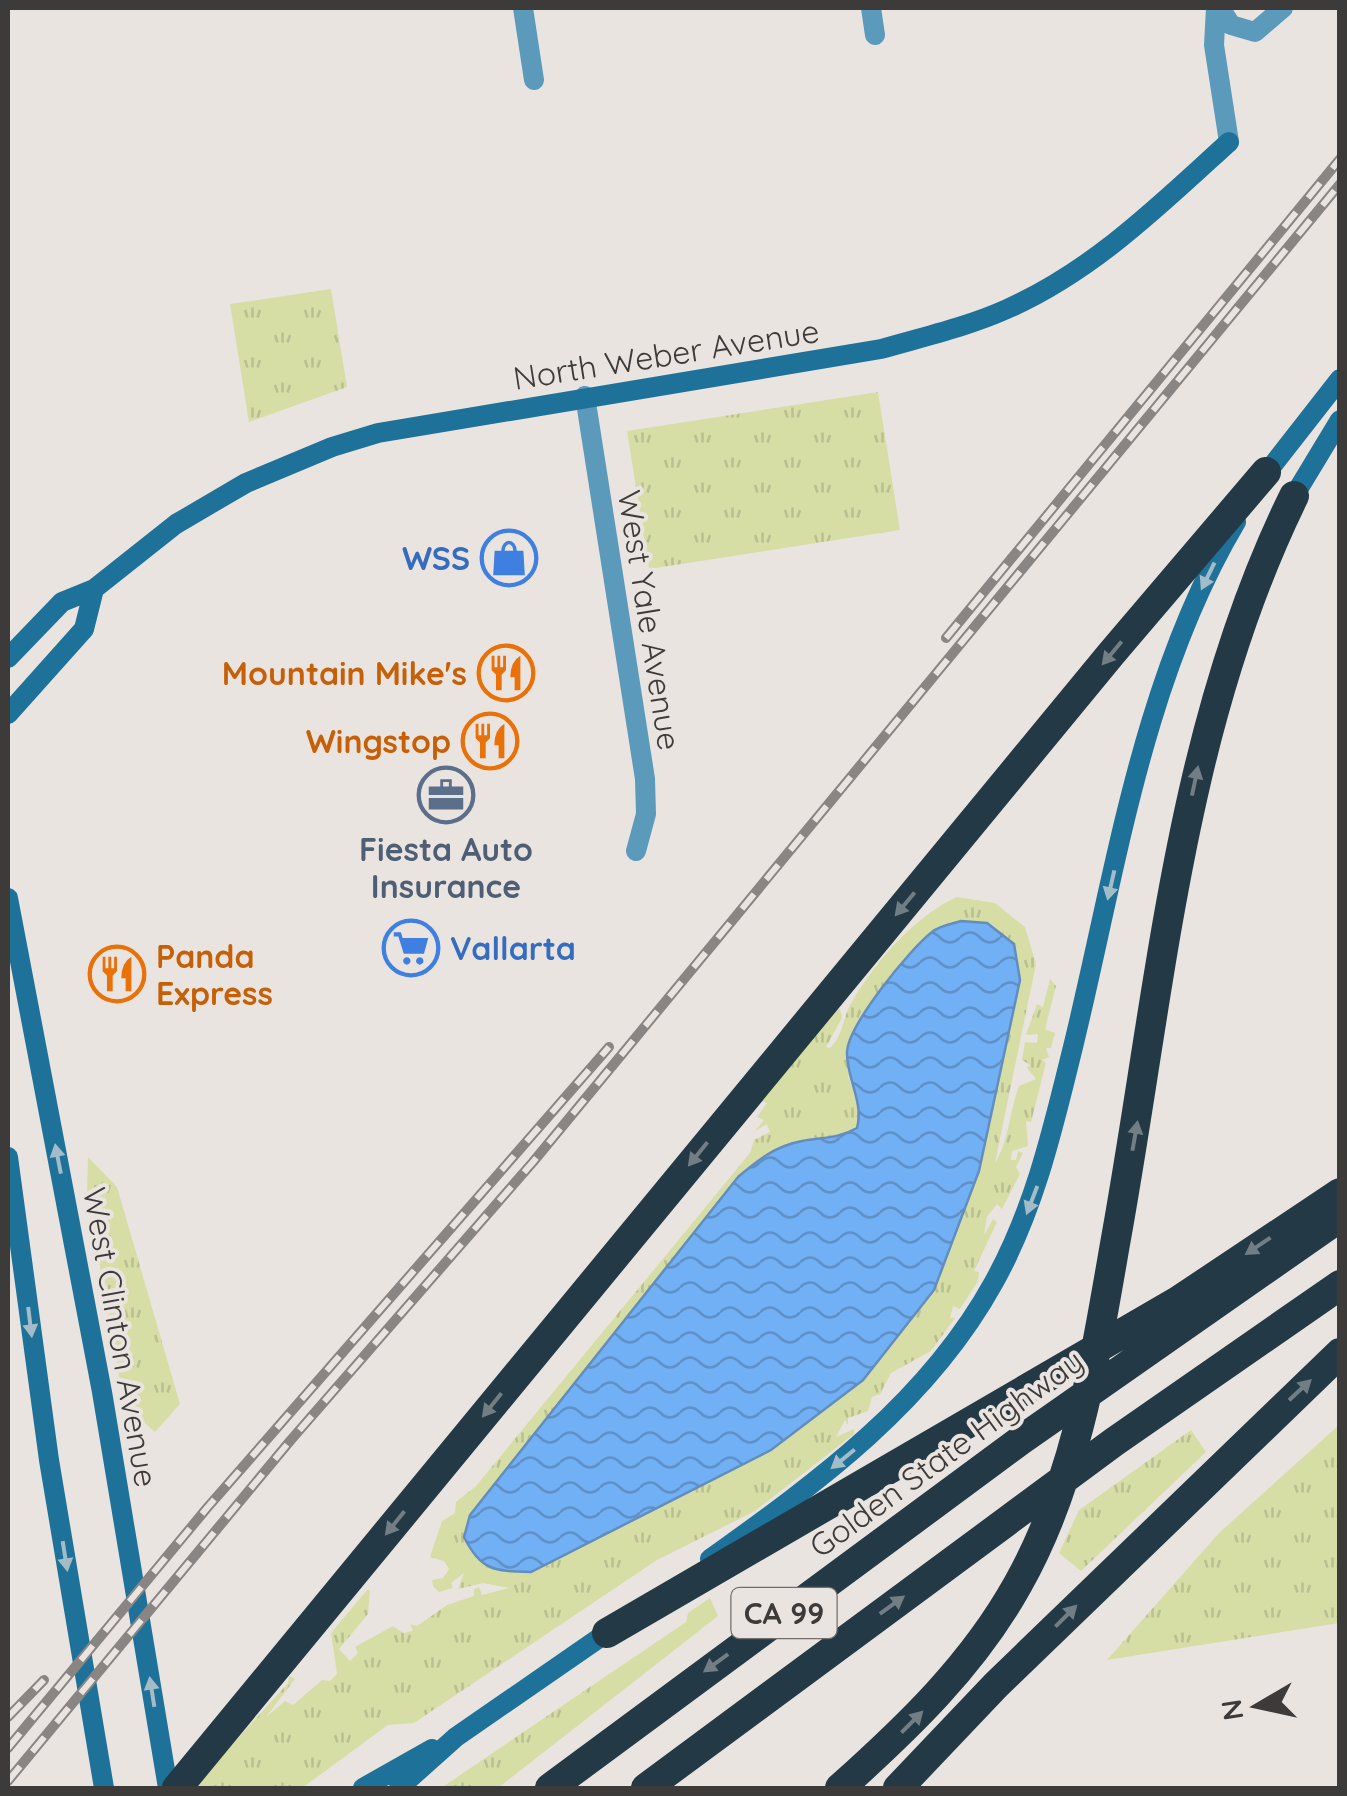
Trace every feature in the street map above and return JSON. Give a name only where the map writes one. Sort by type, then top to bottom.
[{"type":"highway","points":[[177,1788],[1111,654],[1266,472]]},
{"type":"highway","points":[[840,1788],[926,1709],[970,1658],[1019,1582],[1047,1524],[1078,1427],[1105,1303],[1186,820],[1207,725],[1240,620],[1294,496]]},
{"type":"highway","points":[[607,1633],[1119,1336],[1340,1193]]},
{"type":"highway","name":"Golden State Highway","points":[[550,1788],[1021,1440],[1340,1218]]},
{"type":"highway","name":"CA 99","points":[[646,1788],[1114,1442],[1340,1285]]},
{"type":"highway","points":[[898,1788],[996,1684],[1340,1353]]},
{"type":"main road","name":"North Weber Avenue","points":[[8,658],[62,602],[94,590],[176,524],[280,467],[378,433],[881,349],[1006,309],[1048,288],[1134,229],[1229,142]]},
{"type":"main road","points":[[399,1788],[456,1737],[607,1633],[864,1442],[943,1358],[993,1284],[1026,1217],[1045,1161],[1116,863],[1167,674],[1194,604],[1266,472],[1340,379]]},
{"type":"main road","points":[[1294,496],[1340,420]]},
{"type":"main road","points":[[8,714],[84,629],[94,590]]},
{"type":"main road","name":"West Clinton Avenue","points":[[8,898],[102,1392],[168,1788]]},
{"type":"main road","points":[[8,1156],[50,1460],[104,1788]]},
{"type":"main road","points":[[363,1788],[456,1737]]},
{"type":"street","points":[[523,8],[534,80]]},
{"type":"street","points":[[871,8],[875,35]]},
{"type":"street","points":[[1218,8],[1232,25],[1255,32],[1283,8]]},
{"type":"street","points":[[1218,8],[1214,44],[1229,142]]},
{"type":"street","name":"West Yale Avenue","points":[[585,396],[645,779],[646,814],[636,851]]},
{"type":"green space","points":[[331,289],[347,387],[249,422],[230,304]]},
{"type":"green space","points":[[878,392],[900,530],[649,569],[627,431]]},
{"type":"green space","points":[[957,897],[995,903],[1025,927],[1036,964],[995,1163],[1019,1086],[1036,1079],[1027,1068],[1030,1065],[1022,1060],[1025,1042],[1037,1043],[1038,1034],[1026,1035],[1037,1004],[1043,1007],[1050,979],[1056,986],[1045,1029],[1055,1033],[1051,1048],[1046,1048],[1049,1057],[1042,1060],[1046,1063],[1031,1122],[1026,1121],[1028,1146],[1012,1151],[1011,1160],[1016,1160],[1018,1151],[1023,1153],[1016,1167],[1020,1174],[1002,1209],[997,1204],[987,1217],[984,1235],[993,1219],[997,1222],[974,1271],[979,1272],[978,1281],[960,1309],[953,1306],[950,1318],[955,1318],[931,1351],[891,1373],[880,1394],[872,1397],[868,1411],[848,1418],[848,1425],[845,1420],[836,1437],[854,1429],[854,1434],[755,1511],[657,1560],[414,1723],[388,1725],[302,1788],[193,1788],[288,1683],[289,1676],[295,1679],[266,1717],[285,1701],[293,1705],[322,1680],[330,1681],[337,1674],[331,1633],[367,1590],[368,1614],[339,1649],[350,1661],[358,1653],[355,1647],[393,1626],[403,1633],[413,1631],[410,1624],[417,1626],[447,1605],[474,1596],[474,1589],[479,1587],[482,1595],[509,1588],[483,1583],[458,1589],[464,1573],[451,1583],[453,1588],[439,1592],[433,1586],[432,1580],[443,1578],[449,1569],[444,1561],[430,1557],[442,1521],[455,1513],[456,1502],[476,1486],[750,1153],[754,1140],[770,1132],[767,1124],[755,1131],[764,1120],[757,1117],[767,1103],[761,1101],[831,1013],[840,1009],[842,1018],[826,1047],[830,1048],[869,975],[910,930]],"holes":[[[1020,980],[979,1171],[934,1290],[771,1450],[531,1572],[498,1571],[464,1537],[470,1515],[738,1177],[802,1141],[838,1138],[857,1128],[862,1111],[848,1076]]]},
{"type":"green space","points":[[88,1157],[117,1187],[180,1404],[155,1432],[124,1405],[87,1191]]},
{"type":"green space","points":[[1339,1425],[1339,1623],[1107,1660],[1219,1533]]},
{"type":"green space","points":[[1191,1430],[1206,1452],[1081,1571],[1059,1553],[1079,1510]]},
{"type":"green space","points":[[710,1598],[718,1616],[498,1788],[441,1788],[686,1622],[688,1613]]},
{"type":"water","points":[[961,921],[987,923],[1014,944],[1020,980],[979,1171],[934,1290],[863,1380],[771,1450],[531,1572],[498,1569],[483,1563],[464,1537],[470,1515],[738,1177],[783,1146],[857,1128],[858,1109],[847,1053],[857,1025],[881,989],[922,941],[938,928]]},
{"type":"railway","points":[[946,638],[1340,159]]},
{"type":"railway","points":[[8,1781],[290,1441],[533,1162],[1340,184]]},
{"type":"railway","points":[[8,1748],[207,1508],[609,1047]]},
{"type":"railway","points":[[8,1717],[44,1680]]},
{"type":"place","name":"WSS","points":[[509,558]]},
{"type":"place","name":"Mountain Mike's","points":[[506,673]]},
{"type":"place","name":"Wingstop","points":[[490,741]]},
{"type":"place","name":"Fiesta Auto Insurance","points":[[446,795]]},
{"type":"place","name":"Vallarta","points":[[411,948]]},
{"type":"place","name":"Panda Express","points":[[117,974]]}]
